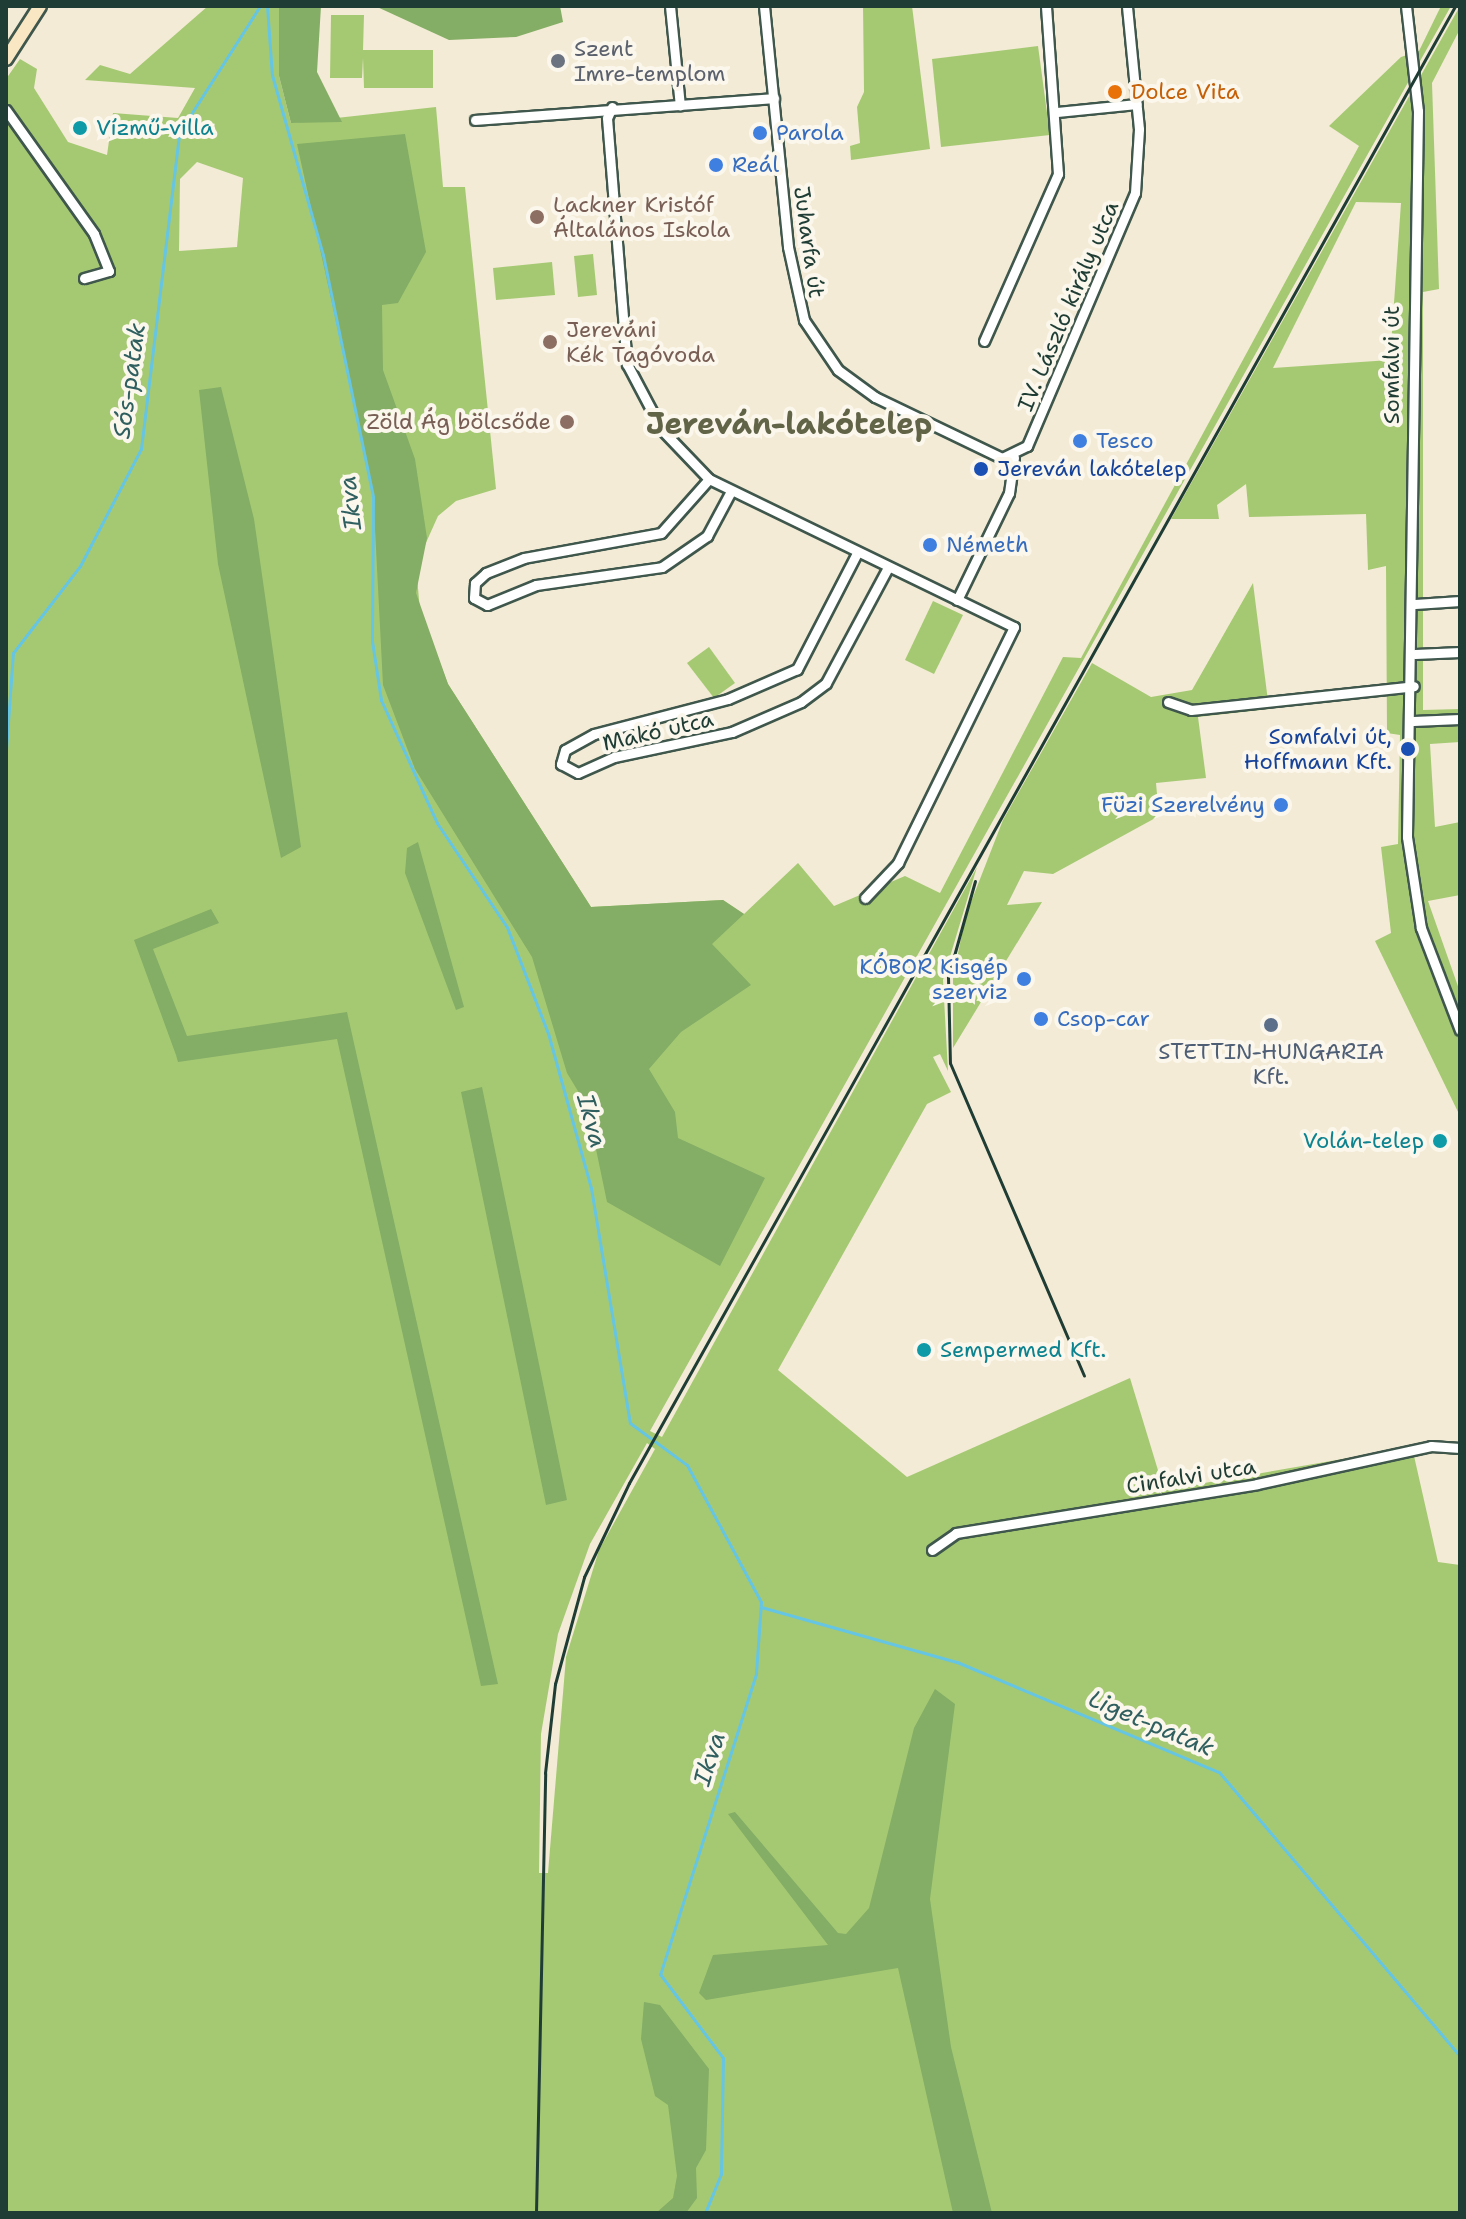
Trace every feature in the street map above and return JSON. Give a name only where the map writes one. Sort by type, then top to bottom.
[{"type":"street","points":[[6,59],[40,6]]},
{"type":"street","points":[[670,6],[680,106]]},
{"type":"street","name":"Juharfa út","points":[[764,6],[795,290],[817,344],[875,397],[1002,458],[1014,457]]},
{"type":"street","points":[[984,341],[1058,174],[1057,112],[1046,6]]},
{"type":"street","name":"IV. László király utca","points":[[957,600],[1009,493],[1014,457],[1043,414],[1128,219],[1139,165],[1137,104],[1127,6]]},
{"type":"street","name":"Somfalvi út","points":[[1406,6],[1415,77],[1413,894],[1460,1030]]},
{"type":"street","points":[[475,120],[612,107],[680,106],[774,98]]},
{"type":"street","points":[[1057,112],[1137,104]]},
{"type":"street","points":[[612,107],[607,118],[627,364],[662,430],[709,479],[887,569],[1014,627],[898,863],[865,898]]},
{"type":"street","points":[[7,114],[106,260],[109,271],[84,278]]},
{"type":"street","points":[[709,479],[661,533],[524,558],[486,573],[475,583],[474,598],[487,605],[536,585],[662,567],[707,536],[731,491]]},
{"type":"street","name":"Makó utca","points":[[857,553],[797,669],[728,699],[594,734],[565,750],[561,764],[578,773],[614,757],[732,732],[801,702],[826,683],[887,569]]},
{"type":"street","points":[[1415,604],[1460,601]]},
{"type":"street","points":[[1415,654],[1460,652]]},
{"type":"street","points":[[1168,702],[1191,710],[1414,686]]},
{"type":"street","points":[[1413,721],[1460,719]]},
{"type":"street","name":"Cinfalvi utca","points":[[932,1550],[956,1533],[1257,1484],[1431,1446],[1460,1448]]},
{"type":"green space","points":[[208,6],[279,6],[279,76],[291,123],[436,107],[443,187],[465,187],[496,489],[456,501],[438,516],[416,565],[420,611],[448,684],[591,907],[723,900],[744,914],[798,863],[834,906],[905,876],[940,893],[1063,657],[1081,658],[1359,146],[1329,126],[1401,57],[1419,51],[1441,6],[1451,6],[650,1431],[662,1437],[977,867],[943,980],[948,1071],[940,1054],[933,1057],[951,1092],[927,1104],[778,1370],[907,1477],[1130,1378],[1164,1490],[1412,1447],[1438,1562],[1460,1565],[1460,2213],[6,2213],[6,79],[20,59],[37,69],[34,88],[68,142],[107,155],[113,113],[178,118],[195,88],[85,80],[100,65],[130,74]],"holes":[[[197,162],[243,178],[237,247],[179,251],[180,179]],[[647,1443],[655,1449],[599,1550],[566,1657],[548,1873],[539,1873],[541,1734],[558,1634],[590,1544]]]},
{"type":"green space","points":[[279,6],[321,6],[317,72],[342,122],[291,123],[279,76]]},
{"type":"green space","points":[[375,6],[560,6],[563,22],[516,37],[449,40]]},
{"type":"green space","points":[[863,6],[912,6],[930,149],[851,160],[850,146],[860,143],[857,107],[864,92]]},
{"type":"green space","points":[[1460,6],[1460,29],[1432,83],[1439,289],[1423,292],[1423,710],[1460,709],[1460,742],[1430,744],[1435,827],[1460,822],[1460,895],[1428,901],[1460,992],[1460,1116],[1375,941],[1391,933],[1381,847],[1398,844],[1400,735],[1387,733],[1386,566],[1368,570],[1366,514],[1249,517],[1246,484],[1217,505],[1219,519],[1171,519]],"holes":[[[1356,202],[1401,203],[1390,360],[1273,368]]]},
{"type":"green space","points":[[331,15],[364,15],[363,50],[433,50],[433,88],[364,88],[363,58],[362,78],[330,78]]},
{"type":"green space","points":[[1038,46],[1050,135],[941,147],[932,59]]},
{"type":"green space","points":[[405,134],[426,252],[398,303],[382,305],[383,370],[415,459],[427,538],[416,593],[448,684],[591,907],[723,900],[744,914],[712,944],[751,985],[681,1032],[649,1069],[675,1112],[678,1138],[765,1178],[720,1266],[607,1202],[587,1106],[567,1073],[532,957],[415,769],[383,685],[373,490],[297,144]]},
{"type":"green space","points":[[593,254],[597,295],[578,297],[574,256]]},
{"type":"green space","points":[[552,262],[555,295],[496,300],[493,268]]},
{"type":"green space","points":[[221,387],[254,519],[301,847],[281,858],[218,564],[199,390]]},
{"type":"green space","points":[[1253,583],[1269,709],[1198,717],[1206,778],[1156,783],[1159,816],[1053,874],[1024,871],[1007,905],[1042,902],[953,1048],[953,977],[966,915],[1003,820],[1092,663],[1151,697],[1192,690]]},
{"type":"green space","points":[[933,601],[963,615],[934,674],[905,660]]},
{"type":"green space","points":[[709,647],[735,683],[714,698],[687,663]]},
{"type":"green space","points":[[418,842],[464,1007],[456,1010],[405,873],[407,848]]},
{"type":"green space","points":[[211,909],[219,923],[153,949],[187,1036],[347,1012],[498,1684],[481,1686],[337,1039],[178,1062],[134,940]]},
{"type":"green space","points":[[482,1087],[567,1500],[546,1505],[461,1092]]},
{"type":"green space","points":[[935,1689],[955,1704],[930,1899],[951,2047],[992,2213],[953,2213],[898,1968],[706,2000],[699,1993],[713,1955],[828,1945],[728,1814],[735,1812],[838,1933],[846,1934],[869,1908],[914,1728]]},
{"type":"green space","points":[[644,2002],[660,2005],[709,2069],[706,2150],[696,2168],[697,2198],[686,2213],[656,2213],[673,2198],[677,2176],[668,2105],[655,2096],[641,2039]]},
{"type":"waterway","name":"Sós-patak","points":[[6,750],[13,653],[80,566],[141,449],[179,133],[260,6]]},
{"type":"waterway","name":"Ikva","points":[[267,6],[272,75],[323,255],[373,497],[372,641],[381,700],[437,823],[507,927],[548,1033],[591,1188],[630,1423],[687,1465],[761,1602],[756,1674],[660,1974],[723,2058],[721,2174],[705,2213]]},
{"type":"waterway","name":"Liget-patak","points":[[761,1607],[957,1662],[1219,1772],[1460,2056]]},
{"type":"railway","points":[[536,2213],[545,1773],[555,1684],[584,1577],[629,1483],[1455,6]]},
{"type":"railway","points":[[975,881],[948,977],[950,1063],[1084,1376]]},
{"type":"place","name":"Szent Imre-templom","points":[[558,61]]},
{"type":"place","name":"Dolce Vita","points":[[1115,92]]},
{"type":"place","name":"Vízmű-villa","points":[[80,128]]},
{"type":"place","name":"Parola","points":[[760,133]]},
{"type":"place","name":"Reál","points":[[716,165]]},
{"type":"place","name":"Lackner Kristóf Általános Iskola","points":[[537,217]]},
{"type":"place","name":"Jereváni Kék Tagóvoda","points":[[550,342]]},
{"type":"place","name":"Zöld Ág bölcsőde","points":[[567,422]]},
{"type":"place","name":"Tesco","points":[[1080,441]]},
{"type":"place","name":"Jereván lakótelep","points":[[981,469]]},
{"type":"place","name":"Németh","points":[[930,545]]},
{"type":"place","name":"Somfalvi út, Hoffmann Kft.","points":[[1408,749]]},
{"type":"place","name":"Füzi Szerelvény","points":[[1281,805]]},
{"type":"place","name":"KÓBOR Kisgép szerviz","points":[[1024,979]]},
{"type":"place","name":"Csop-car","points":[[1041,1019]]},
{"type":"place","name":"STETTIN-HUNGARIA Kft.","points":[[1271,1025]]},
{"type":"place","name":"Volán-telep","points":[[1440,1141]]},
{"type":"place","name":"Sempermed Kft.","points":[[924,1350]]},
{"type":"district","name":"Jereván-lakótelep","points":[[789,424]]}]
